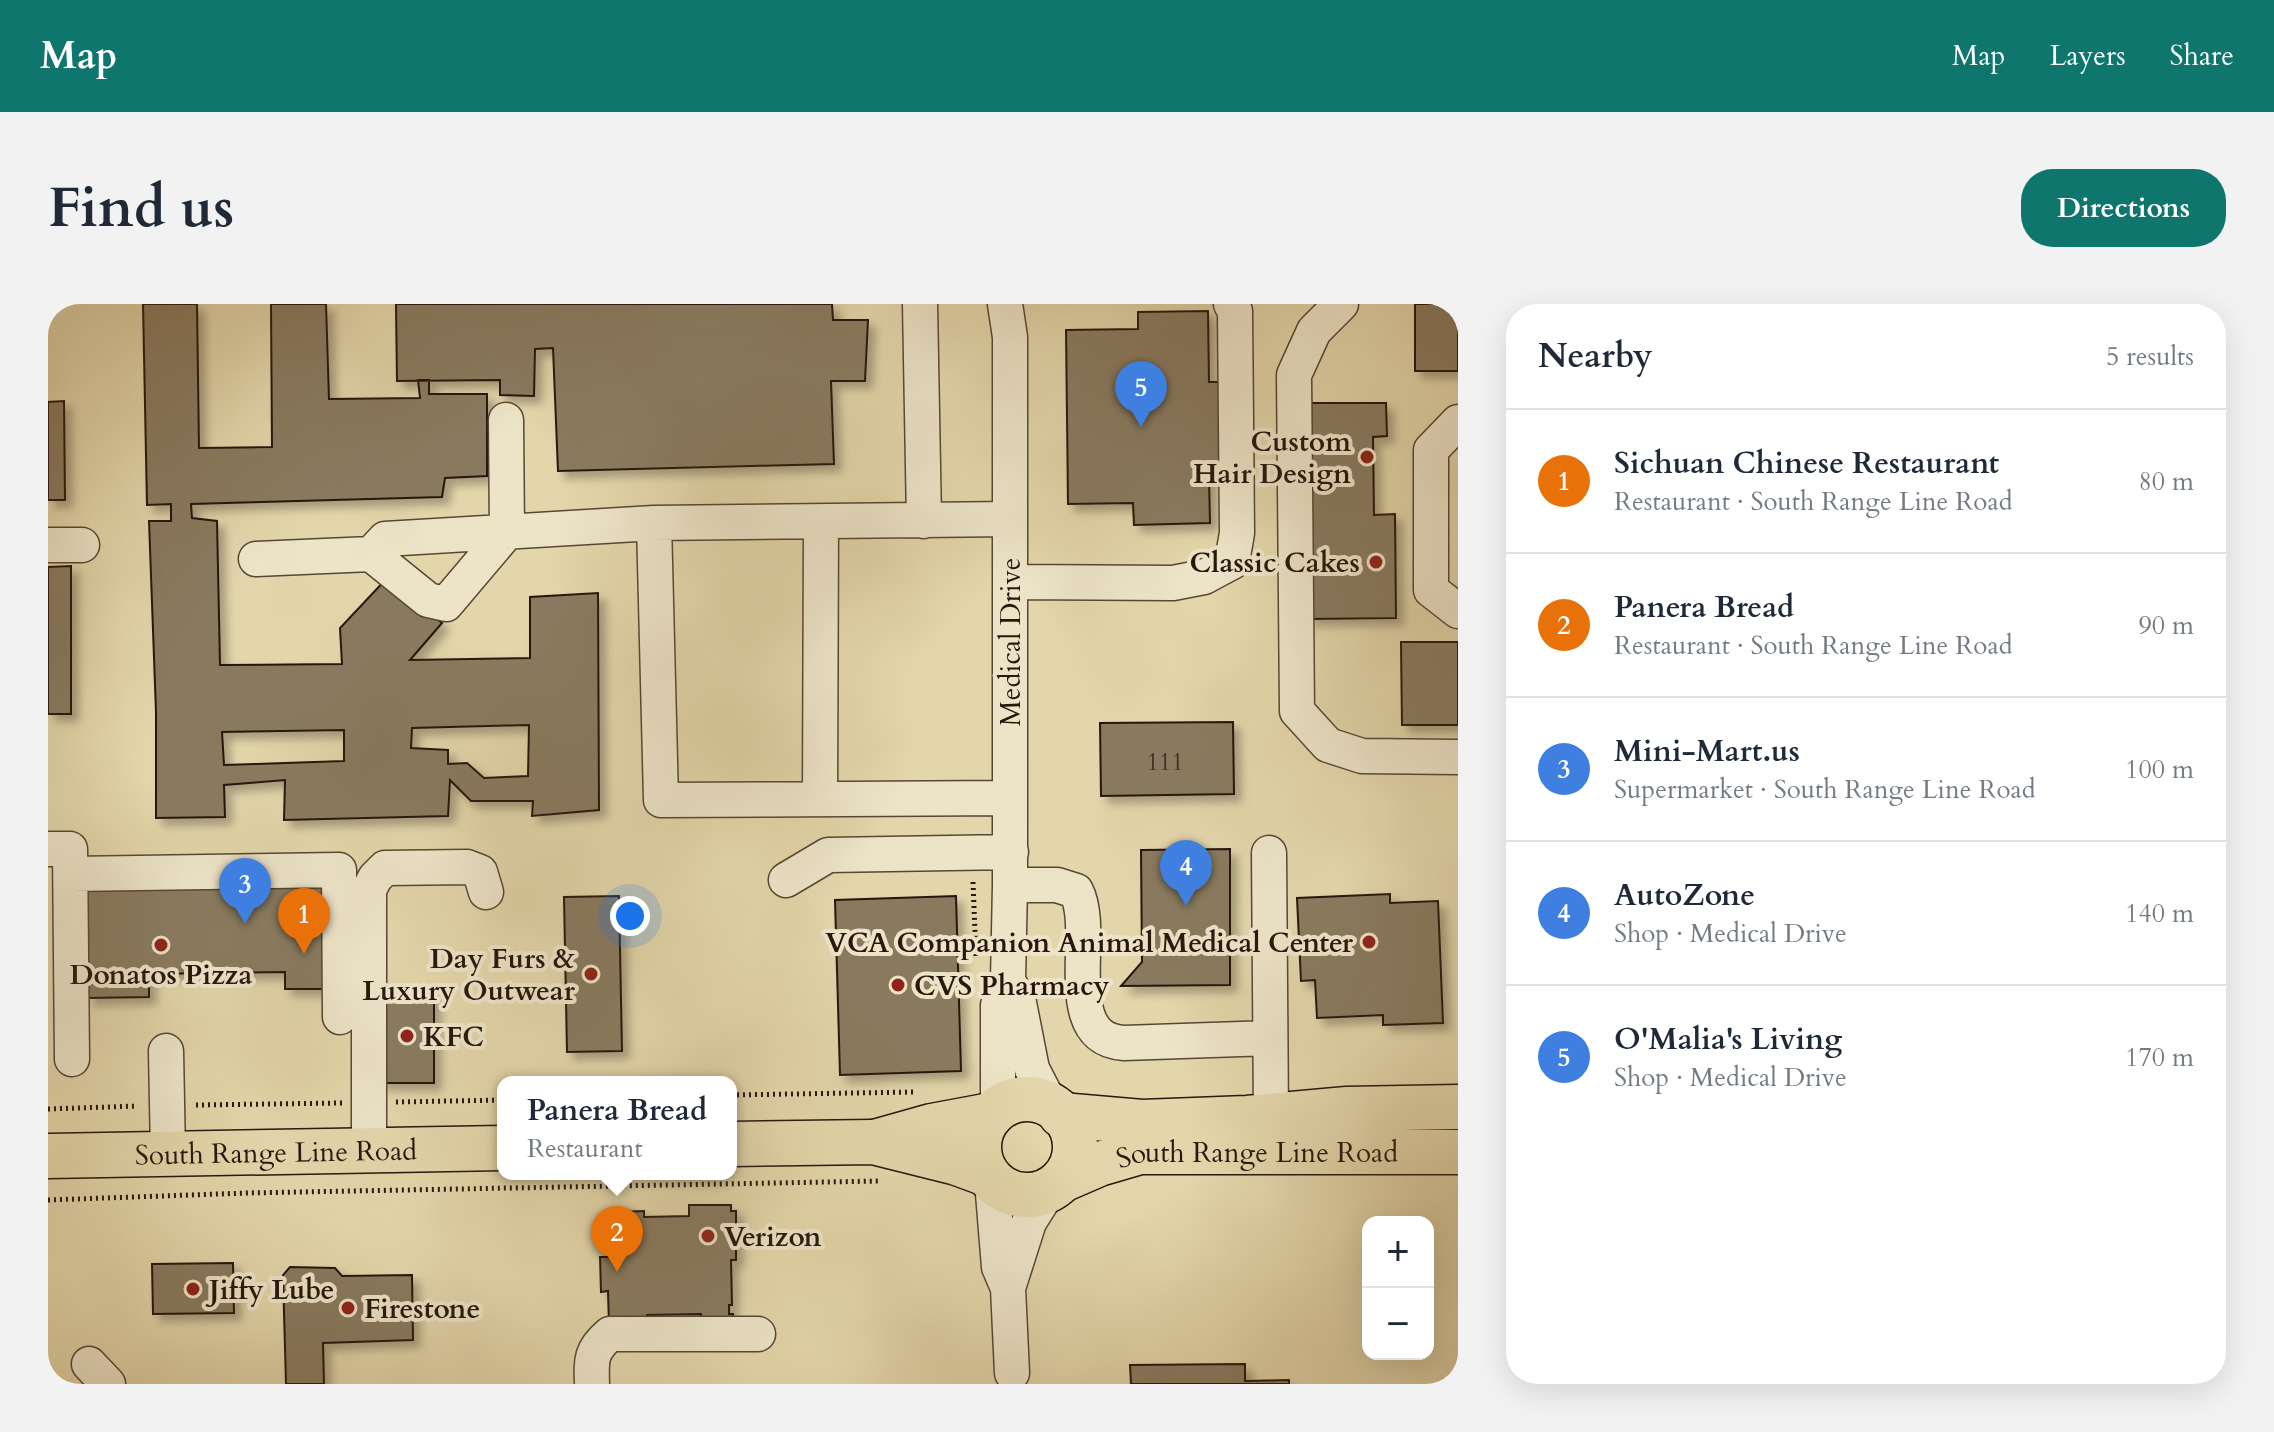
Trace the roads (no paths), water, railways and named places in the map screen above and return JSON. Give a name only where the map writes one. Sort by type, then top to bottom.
[{"type":"main road","points":[[737,1145],[877,1162],[957,1163],[989,1178],[1002,1189],[1017,1195],[1033,1195],[1055,1185],[1070,1168],[1074,1140],[1070,1126],[1056,1110],[1038,1100],[1024,1099],[1010,1102],[994,1112],[932,1126],[877,1162]]},
{"type":"main road","name":"South Range Line Road","points":[[1056,1110],[1142,1122],[1347,1109],[1458,1107]]},
{"type":"main road","points":[[989,1178],[979,1150],[980,1134],[994,1112]]},
{"type":"main road","name":"South Range Line Road","points":[[48,1156],[497,1148]]},
{"type":"main road","name":"South Range Line Road","points":[[1055,1185],[1099,1164],[1140,1152],[1458,1152]]},
{"type":"street","points":[[920,304],[924,521]]},
{"type":"street","name":"Medical Drive","points":[[994,1112],[998,1005],[1008,980],[1011,868],[1010,337],[1005,304]]},
{"type":"street","points":[[1010,582],[1173,583],[1204,577],[1232,562],[1237,533],[1235,311],[1231,304]]},
{"type":"street","points":[[1341,304],[1314,331],[1294,375],[1297,711],[1328,745],[1362,756],[1458,757]]},
{"type":"street","points":[[256,559],[371,554],[428,600],[446,604],[507,532],[506,420]]},
{"type":"street","points":[[1458,422],[1431,450],[1444,516],[1431,590],[1458,611]]},
{"type":"street","points":[[371,554],[385,539],[654,523],[1010,519]]},
{"type":"street","points":[[654,523],[661,800],[1010,798]]},
{"type":"street","points":[[820,799],[821,523]]},
{"type":"street","points":[[48,545],[82,545]]},
{"type":"street","points":[[48,849],[70,849],[72,1059]]},
{"type":"street","points":[[1269,853],[1271,1116]]},
{"type":"street","points":[[786,880],[828,855],[1011,868],[1076,891],[1083,915],[1086,1007],[1095,1032],[1104,1039],[1124,1043],[1270,1038]]},
{"type":"street","points":[[369,1150],[369,890],[385,868],[467,867],[480,872],[486,892]]},
{"type":"street","points":[[71,874],[339,870],[340,1017]]},
{"type":"street","points":[[48,912],[51,923],[52,1008],[72,1025]]},
{"type":"street","name":"Medical Drive","points":[[1008,980],[1019,1003],[1032,1069],[1056,1110]]},
{"type":"street","points":[[166,1051],[168,1154]]},
{"type":"street","points":[[989,1178],[999,1267],[1008,1288]]},
{"type":"street","points":[[1012,1373],[1008,1288],[1029,1222],[1055,1185]]},
{"type":"street","points":[[592,1384],[591,1364],[595,1346],[610,1334],[758,1334]]},
{"type":"place","name":"O'Malia's Living","points":[[1141,427]]},
{"type":"place","name":"Custom Hair Design","points":[[1367,457]]},
{"type":"place","name":"Classic Cakes","points":[[1376,562]]},
{"type":"place","name":"AutoZone","points":[[1186,906]]},
{"type":"place","name":"Mini-Mart.us","points":[[245,924]]},
{"type":"place","name":"VCA Companion Animal Medical Center","points":[[1369,942]]},
{"type":"place","name":"Donatos Pizza","points":[[161,945]]},
{"type":"place","name":"Sichuan Chinese Restaurant","points":[[304,954]]},
{"type":"place","name":"Day Furs & Luxury Outwear","points":[[591,974]]},
{"type":"place","name":"CVS Pharmacy","points":[[898,985]]},
{"type":"place","name":"KFC","points":[[407,1036]]},
{"type":"place","name":"Verizon","points":[[708,1236]]},
{"type":"place","name":"Panera Bread","points":[[617,1272]]},
{"type":"place","name":"Jiffy Lube","points":[[193,1289]]},
{"type":"place","name":"Firestone","points":[[348,1308]]}]
